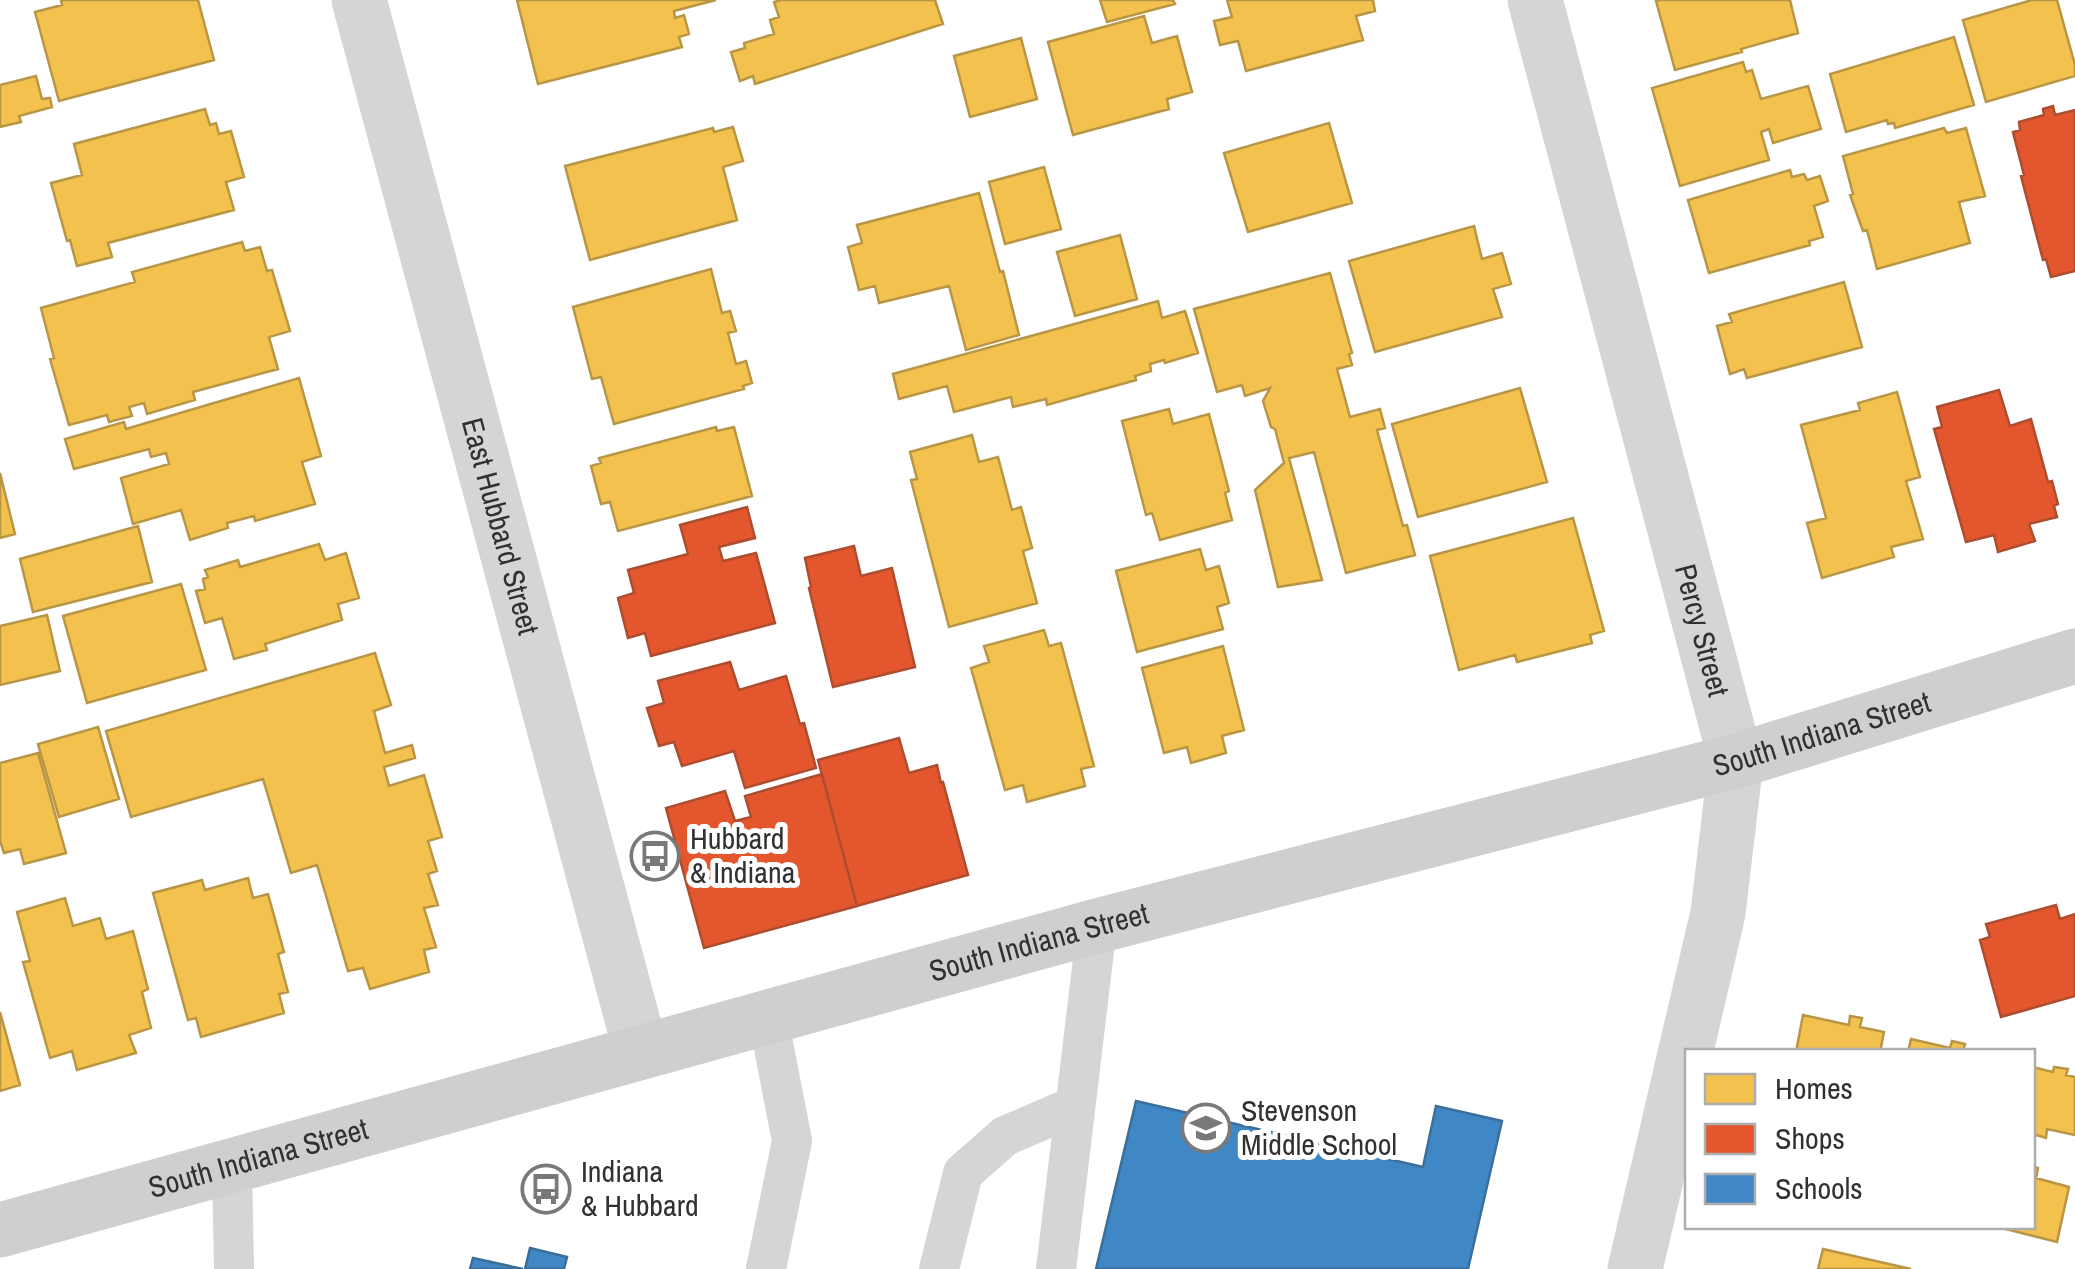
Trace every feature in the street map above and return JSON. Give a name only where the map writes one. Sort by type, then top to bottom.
[{"type":"main road","name":"South Indiana Street","points":[[0,1230],[1098,926],[1736,761],[2075,656]]},
{"type":"street","name":"East Hubbard Street","points":[[359,0],[642,1052]]},
{"type":"street","name":"Percy Street","points":[[1536,0],[1736,761],[1718,913],[1686,1049]]},
{"type":"street","name":"Percy Street","points":[[1635,1269],[1685,1055]]},
{"type":"lane","points":[[1056,1269],[1098,926]]},
{"type":"lane","points":[[766,1269],[792,1141],[768,1017]]},
{"type":"lane","points":[[939,1269],[964,1173],[1005,1136],[1076,1106]]},
{"type":"lane","points":[[232,1165],[234,1269]]},
{"type":"building: Homes","points":[[61,0],[198,0],[214,60],[59,101],[35,12],[62,5]]},
{"type":"building: Homes","points":[[517,0],[716,0],[674,11],[675,18],[684,15],[689,34],[679,37],[682,47],[538,84]]},
{"type":"building: Homes","points":[[935,0],[943,24],[755,84],[753,76],[740,81],[731,52],[745,48],[744,43],[774,34],[770,20],[779,17],[774,2]]},
{"type":"building: Homes","points":[[1100,0],[1173,0],[1175,4],[1107,22]]},
{"type":"building: Homes","points":[[1227,0],[1373,0],[1375,11],[1356,16],[1363,40],[1246,71],[1238,41],[1220,45],[1214,21],[1232,17]]},
{"type":"building: Homes","points":[[1790,0],[1798,33],[1675,70],[1656,1]]},
{"type":"building: Homes","points":[[2032,0],[2057,0],[2075,76],[1986,102],[1963,20]]},
{"type":"building: Homes","points":[[1144,16],[1152,43],[1177,36],[1192,92],[1167,99],[1169,109],[1073,135],[1048,42]]},
{"type":"building: Homes","points":[[1954,37],[1974,105],[1895,128],[1887,120],[1846,132],[1830,74]]},
{"type":"building: Homes","points":[[1021,38],[1037,99],[970,117],[954,56]]},
{"type":"building: Homes","points":[[1743,62],[1746,72],[1752,70],[1761,99],[1808,86],[1821,129],[1773,143],[1769,129],[1761,132],[1769,160],[1680,186],[1652,88]]},
{"type":"building: Homes","points":[[36,76],[42,99],[50,98],[52,107],[19,116],[21,122],[0,127],[0,85]]},
{"type":"building: Homes","points":[[205,109],[210,125],[216,123],[219,134],[231,131],[244,177],[226,182],[234,210],[108,243],[112,257],[77,266],[51,183],[82,175],[74,144]]},
{"type":"building: Homes","points":[[1329,123],[1352,203],[1248,232],[1224,153]]},
{"type":"building: Homes","points":[[733,127],[743,161],[723,167],[737,220],[590,260],[565,166],[713,128],[714,132]]},
{"type":"building: Homes","points":[[1944,128],[1947,133],[1966,128],[1985,196],[1959,202],[1970,243],[1877,269],[1867,230],[1863,231],[1850,195],[1853,194],[1843,156]]},
{"type":"building: Homes","points":[[1044,167],[1061,229],[1005,244],[989,182]]},
{"type":"building: Homes","points":[[1790,170],[1792,177],[1804,174],[1807,180],[1820,176],[1828,201],[1814,206],[1823,237],[1809,241],[1810,245],[1709,273],[1688,200]]},
{"type":"building: Homes","points":[[979,193],[1019,335],[966,350],[949,286],[879,303],[875,286],[859,290],[848,247],[862,243],[857,225]]},
{"type":"building: Homes","points":[[1474,226],[1482,259],[1502,253],[1511,284],[1493,289],[1502,317],[1375,352],[1349,261]]},
{"type":"building: Homes","points":[[1120,235],[1137,299],[1075,316],[1057,252]]},
{"type":"building: Homes","points":[[242,242],[245,251],[260,247],[267,271],[272,270],[290,331],[269,337],[278,369],[193,392],[195,400],[147,414],[144,403],[129,407],[132,416],[109,422],[107,415],[69,425],[50,359],[54,358],[41,308],[135,282],[132,272]]},
{"type":"building: Homes","points":[[711,269],[722,313],[730,311],[736,331],[728,333],[736,364],[746,361],[752,383],[744,389],[614,424],[601,377],[592,379],[573,307]]},
{"type":"building: Homes","points":[[1330,273],[1352,353],[1352,365],[1337,369],[1350,417],[1380,409],[1385,428],[1377,430],[1403,526],[1407,525],[1415,555],[1346,573],[1314,452],[1289,458],[1322,580],[1278,587],[1255,490],[1284,463],[1263,401],[1270,388],[1245,396],[1242,385],[1217,392],[1194,309]]},
{"type":"building: Homes","points":[[1844,282],[1862,347],[1747,378],[1744,369],[1730,374],[1717,326],[1732,322],[1729,314]]},
{"type":"building: Homes","points":[[1158,301],[1162,318],[1185,311],[1198,353],[1150,364],[1151,371],[1135,376],[1136,380],[1047,405],[1046,399],[1013,407],[1011,397],[954,412],[947,386],[899,399],[893,374]]},
{"type":"building: Homes","points":[[299,378],[321,456],[302,462],[315,504],[255,521],[254,516],[227,523],[228,528],[190,540],[181,510],[133,524],[121,478],[169,464],[166,453],[151,457],[149,449],[74,469],[65,439],[124,422],[126,429]]},
{"type":"building: Homes","points":[[1520,388],[1547,482],[1418,517],[1392,424]]},
{"type":"building: Homes","points":[[1897,392],[1920,477],[1906,481],[1923,539],[1891,547],[1894,557],[1822,578],[1807,523],[1826,518],[1801,425],[1860,410],[1858,403]]},
{"type":"building: Homes","points":[[1169,409],[1173,424],[1209,414],[1229,491],[1225,493],[1232,520],[1160,540],[1152,513],[1146,515],[1122,421]]},
{"type":"building: Homes","points":[[716,427],[717,431],[734,427],[752,496],[618,531],[610,502],[601,504],[591,466],[601,463],[599,458]]},
{"type":"building: Homes","points":[[972,435],[979,462],[998,457],[1012,510],[1021,507],[1032,548],[1023,551],[1037,603],[949,627],[911,480],[917,479],[910,452]]},
{"type":"building: Homes","points":[[0,473],[15,534],[0,538]]},
{"type":"building: Homes","points":[[1573,518],[1604,631],[1590,635],[1592,643],[1517,662],[1515,655],[1459,670],[1430,556]]},
{"type":"building: Homes","points":[[138,526],[152,582],[33,612],[20,559]]},
{"type":"building: Homes","points":[[319,544],[325,560],[346,553],[359,598],[338,604],[342,620],[265,644],[267,650],[234,659],[222,618],[205,623],[196,591],[205,589],[205,570],[238,560],[240,567]]},
{"type":"building: Homes","points":[[1200,549],[1206,570],[1219,566],[1229,603],[1217,607],[1223,629],[1137,652],[1116,571]]},
{"type":"building: Homes","points":[[181,584],[206,670],[87,703],[63,616]]},
{"type":"building: Homes","points":[[47,615],[60,671],[0,685],[0,626]]},
{"type":"building: Homes","points":[[1044,630],[1049,646],[1061,643],[1094,766],[1081,769],[1085,786],[1027,802],[1023,785],[1005,790],[971,668],[989,662],[984,646]]},
{"type":"building: Homes","points":[[1223,646],[1244,730],[1222,736],[1226,753],[1191,763],[1187,747],[1164,753],[1142,668]]},
{"type":"building: Homes","points":[[375,653],[391,705],[374,711],[385,753],[412,745],[415,758],[384,767],[389,786],[424,775],[442,837],[428,841],[437,871],[428,874],[438,905],[424,908],[436,947],[424,950],[429,972],[370,989],[363,968],[348,971],[317,865],[291,873],[263,779],[131,817],[106,731]]},
{"type":"building: Homes","points":[[98,727],[119,799],[59,817],[38,744]]},
{"type":"building: Homes","points":[[38,753],[66,853],[24,864],[20,849],[4,853],[0,841],[0,763]]},
{"type":"building: Homes","points":[[248,878],[253,898],[268,894],[284,952],[278,954],[288,992],[279,994],[284,1013],[201,1037],[196,1018],[188,1020],[153,893],[202,880],[205,890]]},
{"type":"building: Homes","points":[[65,898],[73,926],[100,918],[106,939],[133,931],[148,989],[142,992],[151,1028],[129,1035],[136,1053],[77,1070],[72,1051],[50,1058],[23,962],[30,961],[17,912]]},
{"type":"building: Homes","points":[[0,1012],[20,1085],[0,1091]]},
{"type":"building: Homes","points":[[1803,1015],[1849,1025],[1850,1016],[1862,1018],[1860,1027],[1884,1032],[1881,1049],[1797,1049]]},
{"type":"building: Homes","points":[[1911,1039],[1950,1048],[1952,1041],[1965,1044],[1964,1049],[1909,1049]]},
{"type":"building: Homes","points":[[2054,1067],[2068,1069],[2066,1075],[2075,1077],[2075,1135],[2047,1129],[2046,1138],[2035,1135],[2035,1068],[2053,1072]]},
{"type":"building: Homes","points":[[2035,1167],[2036,1178],[2069,1187],[2057,1242],[2006,1229],[2035,1229]]},
{"type":"building: Homes","points":[[1823,1249],[1911,1269],[1818,1269]]},
{"type":"building: Shops","points":[[2053,106],[2055,115],[2075,110],[2075,271],[2051,277],[2046,259],[2043,260],[2013,132],[2020,130],[2019,122],[2044,115],[2043,109]]},
{"type":"building: Shops","points":[[1999,390],[2010,426],[2031,419],[2058,504],[2054,506],[2057,517],[2029,524],[2035,541],[1998,552],[1994,535],[1966,542],[1934,429],[1942,427],[1937,407]]},
{"type":"building: Shops","points":[[747,507],[755,538],[719,547],[723,561],[756,553],[775,623],[651,656],[645,633],[628,638],[618,598],[634,593],[628,570],[688,554],[680,525]]},
{"type":"building: Shops","points":[[854,546],[861,576],[892,568],[915,667],[833,687],[805,558]]},
{"type":"building: Shops","points":[[730,662],[739,690],[786,676],[816,768],[745,788],[734,751],[682,766],[674,742],[659,746],[647,708],[664,703],[658,681]]},
{"type":"building: Shops","points":[[899,738],[909,773],[937,765],[968,875],[857,906],[818,760]]},
{"type":"building: Shops","points":[[822,774],[857,906],[704,948],[666,808],[725,791],[735,821],[751,817],[745,796]]},
{"type":"building: Shops","points":[[2056,905],[2060,919],[2075,914],[2075,996],[2001,1017],[1980,940],[1990,937],[1986,924]]},
{"type":"building: Schools","points":[[1136,1101],[1423,1167],[1436,1106],[1502,1121],[1468,1269],[1096,1269]]},
{"type":"building: Schools","points":[[530,1248],[567,1257],[564,1269],[525,1269]]},
{"type":"building: Schools","points":[[473,1258],[523,1269],[470,1269]]},
{"type":"place","name":"Hubbard & Indiana","points":[[655,856]]},
{"type":"place","name":"Stevenson Middle School","points":[[1206,1128]]},
{"type":"place","name":"Indiana & Hubbard","points":[[546,1189]]}]
